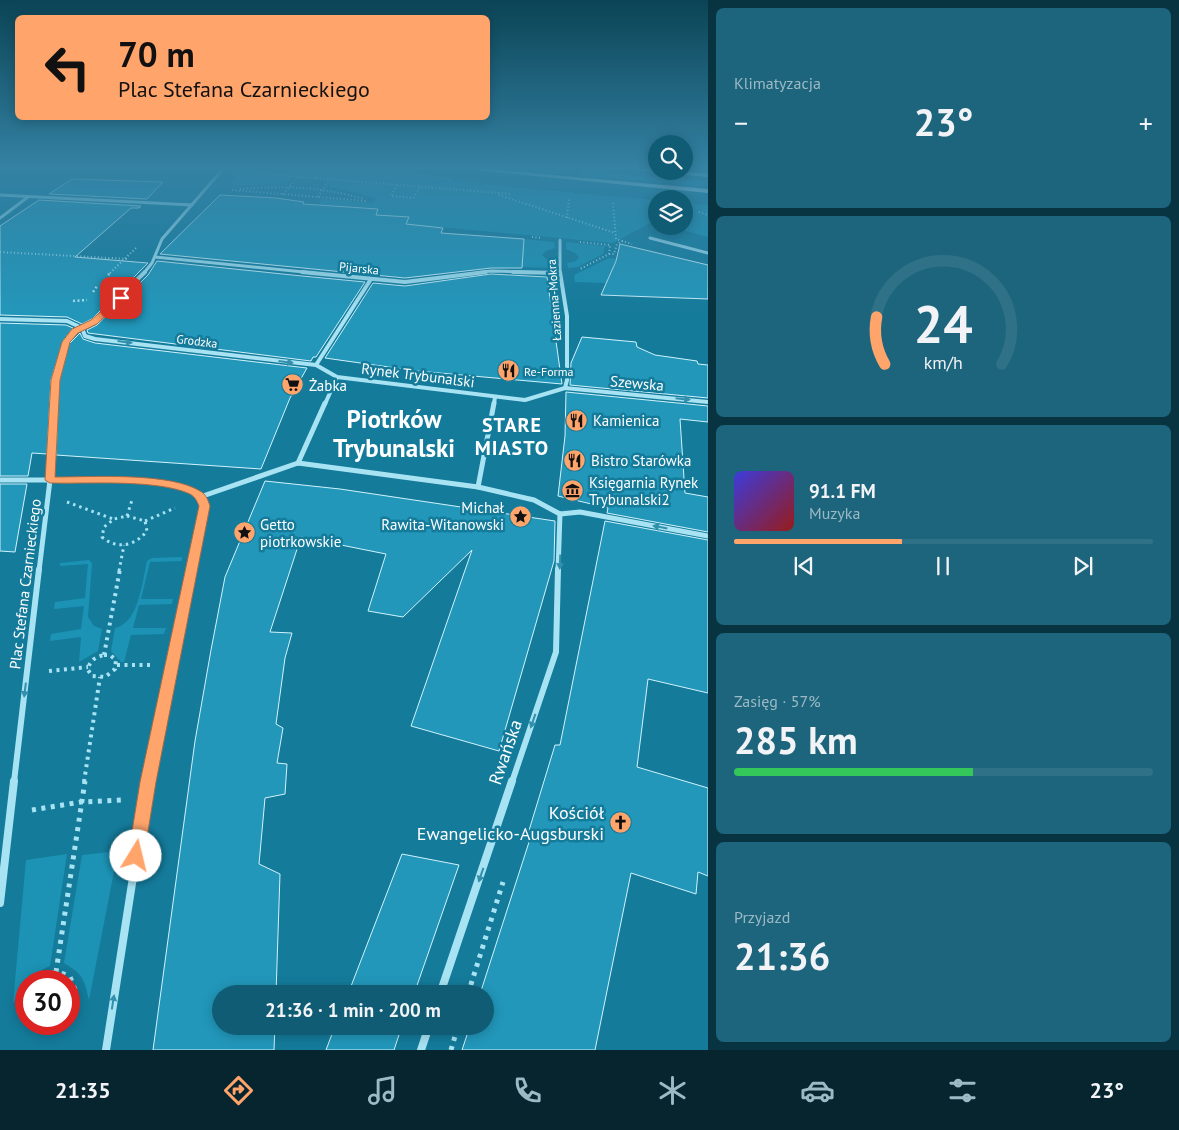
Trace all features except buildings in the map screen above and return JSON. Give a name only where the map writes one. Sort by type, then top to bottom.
[{"type":"street","points":[[0,480],[50,480],[57,373],[66,342],[75,331],[94,322],[121,298],[148,269],[162,239],[181,218]]},
{"type":"street","points":[[650,238],[708,253]]},
{"type":"street","name":"Łazienna-Mokra","points":[[560,240],[560,273],[567,316],[567,380],[565,388]]},
{"type":"street","name":"Pijarska","points":[[155,257],[416,282],[491,272],[560,273]]},
{"type":"street","points":[[316,365],[371,279]]},
{"type":"street","points":[[0,318],[67,320],[82,328]]},
{"type":"street","name":"Grodzka","points":[[82,328],[85,336],[95,339],[316,365]]},
{"type":"street","name":"Rynek Trybunalski","points":[[316,365],[337,378],[525,400],[565,388]]},
{"type":"street","points":[[298,463],[337,378]]},
{"type":"street","name":"Szewska","points":[[565,388],[708,402]]},
{"type":"street","name":"Rynek Trybunalski","points":[[478,487],[496,397]]},
{"type":"street","points":[[106,1050],[148,782],[204,516],[205,506],[200,496],[298,463],[478,487],[534,500],[560,514],[580,512],[708,536]]},
{"type":"street","name":"Plac Stefana Czarnieckiego","points":[[0,903],[50,480],[161,484],[189,489],[200,496]]},
{"type":"street","name":"Rwańska","points":[[443,985],[556,652],[560,514]]},
{"type":"street","points":[[421,1050],[426,1035]]},
{"type":"path","points":[[567,218],[615,234]]},
{"type":"path","points":[[614,218],[616,239]]},
{"type":"path","points":[[610,245],[608,253],[614,254],[617,244],[623,241]]},
{"type":"path","points":[[108,275],[139,244]]},
{"type":"path","points":[[0,252],[123,258],[155,257]]},
{"type":"path","points":[[48,496],[114,519],[134,516],[140,518],[147,526],[144,536],[124,545],[110,544],[102,537],[104,527],[114,519]]},
{"type":"path","points":[[104,655],[124,545]]},
{"type":"path","points":[[88,667],[92,659],[104,655],[114,657],[117,665]]},
{"type":"path","points":[[88,667],[92,676],[100,677],[112,672],[117,665]]},
{"type":"path","points":[[117,665],[173,665]]},
{"type":"path","points":[[27,673],[88,667]]},
{"type":"path","points":[[56,970],[100,677]]},
{"type":"path","points":[[32,810],[81,802],[127,800]]},
{"type":"path","points":[[451,1050],[455,1035]]},
{"type":"shaded area","points":[[409,218],[648,218],[648,224],[613,243],[406,224]]},
{"type":"shaded area","points":[[693,218],[708,218],[708,237],[693,233]]},
{"type":"shaded area","points":[[524,239],[554,242],[555,248],[546,251],[542,255],[556,263],[555,268],[522,267]]},
{"type":"shaded area","points":[[566,242],[605,246],[603,254],[578,267],[568,268],[567,263],[576,261],[579,257],[566,249]]},
{"type":"shaded area","points":[[609,258],[616,259],[606,283],[575,282],[574,276],[576,274]]},
{"type":"shaded area","points":[[182,557],[182,561],[150,562],[141,599],[173,599],[172,604],[139,605],[133,628],[166,628],[164,634],[131,635],[124,662],[121,662],[111,651],[115,628],[123,625],[134,610],[141,590],[147,561],[152,558]]},
{"type":"shaded area","points":[[89,560],[92,563],[88,617],[94,626],[102,629],[98,651],[79,662],[81,637],[50,641],[51,634],[81,629],[84,606],[54,609],[55,602],[85,598],[88,564],[60,566],[60,563]]},
{"type":"shaded area","points":[[118,851],[89,1000],[86,987],[80,975],[80,970],[75,970],[64,963],[82,855]]},
{"type":"shaded area","points":[[67,854],[50,966],[42,970],[16,970],[26,860]]},
{"type":"shaded area","points":[[15,981],[15,1000],[13,1003]]},
{"type":"place","name":"Re-Forma","points":[[508,371]]},
{"type":"place","name":"Żabka","points":[[293,385]]},
{"type":"place","name":"Kamienica","points":[[577,420]]},
{"type":"place","name":"Bistro Starówka","points":[[575,460]]},
{"type":"place","name":"Księgarnia Rynek Trybunalski2","points":[[573,491]]},
{"type":"place","name":"Michał Rawita-Witanowski","points":[[520,516]]},
{"type":"place","name":"Getto piotrkowskie","points":[[244,533]]},
{"type":"place","name":"Kościół Ewangelicko-Augsburski","points":[[620,822]]},
{"type":"district","name":"Piotrków Trybunalski","points":[[394,434]]},
{"type":"district","name":"STARE MIASTO","points":[[512,436]]},
{"type":"route","points":[[121,298],[94,322],[75,331],[66,342],[60,357],[55,380],[50,480],[137,482],[181,487],[189,489],[200,496],[205,506],[148,782],[136,856]]}]
